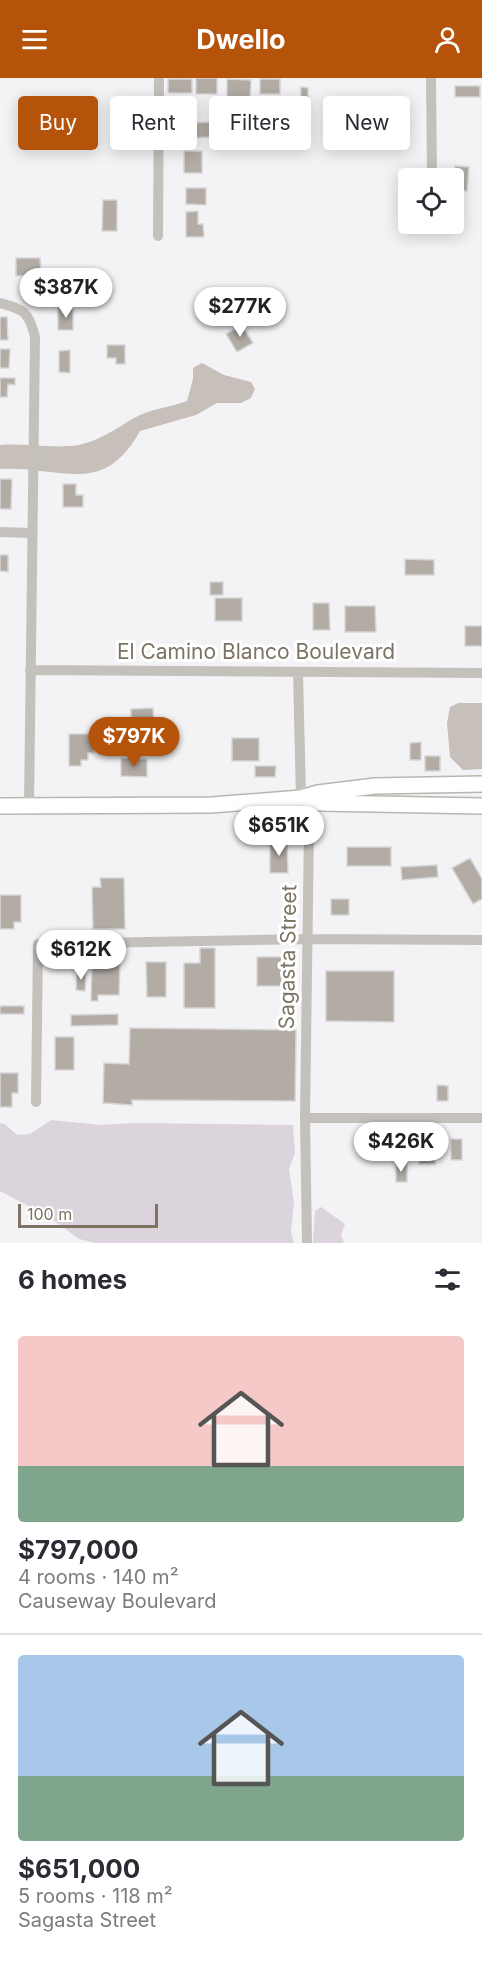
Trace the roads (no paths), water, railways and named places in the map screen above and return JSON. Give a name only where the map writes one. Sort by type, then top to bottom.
[{"type":"main road","points":[[0,806],[212,805],[301,798],[318,793],[375,786],[482,784]]},
{"type":"main road","points":[[301,798],[319,803],[482,806]]},
{"type":"street","points":[[158,236],[159,78]]},
{"type":"street","points":[[431,78],[432,168]]},
{"type":"street","points":[[0,303],[21,308],[31,320],[35,337],[29,806]]},
{"type":"street","points":[[0,532],[32,532]]},
{"type":"street","name":"El Camino Blanco Boulevard","points":[[30,670],[482,673]]},
{"type":"street","name":"Sagasta Street","points":[[298,673],[301,798],[309,827],[305,1118],[307,1243]]},
{"type":"street","points":[[36,1102],[38,944],[307,939],[482,940]]},
{"type":"street","points":[[305,1118],[482,1118]]}]
